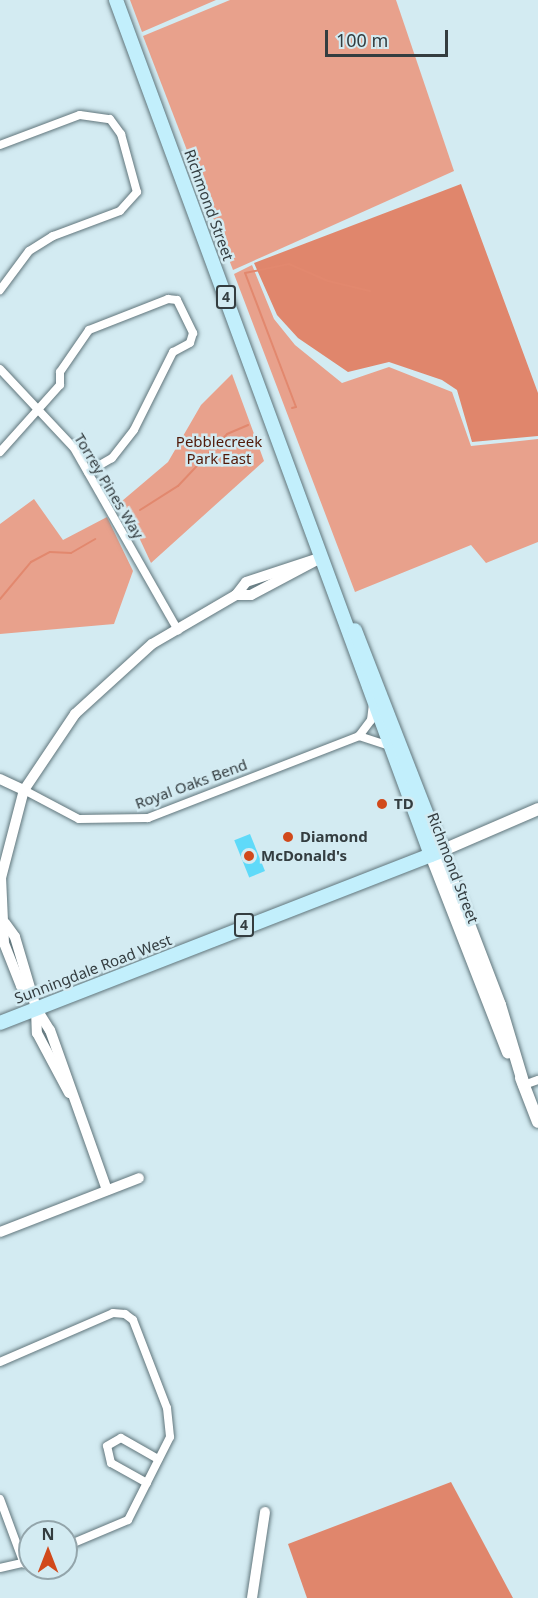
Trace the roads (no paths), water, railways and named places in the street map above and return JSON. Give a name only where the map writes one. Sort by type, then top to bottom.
[{"type":"main road","name":"Richmond Street","points":[[116,0],[373,701],[434,849]]},
{"type":"main road","name":"Richmond Street","points":[[322,557],[363,648],[488,1010],[524,1085],[538,1122]]},
{"type":"main road","points":[[434,849],[537,809]]},
{"type":"main road","name":"Sunningdale Road West","points":[[0,1023],[434,849]]},
{"type":"street","points":[[0,145],[80,115],[110,119],[121,134],[137,192],[120,211],[53,236],[29,251],[0,290]]},
{"type":"street","points":[[0,452],[41,409],[89,330],[168,299],[183,305],[193,333],[190,343],[172,352],[134,430],[112,458],[88,472]]},
{"type":"street","name":"Torrey Pines Way","points":[[0,369],[41,409],[88,472],[178,630]]},
{"type":"street","points":[[107,1190],[69,1094],[37,1033],[36,1008],[15,938],[5,923],[1,878],[24,790],[75,714],[152,644],[236,595],[251,595],[322,557]]},
{"type":"street","points":[[373,701],[371,720],[359,736],[390,746]]},
{"type":"street","name":"Royal Oaks Bend","points":[[0,779],[79,819],[131,822],[359,736]]},
{"type":"street","points":[[524,1085],[538,1080]]},
{"type":"street","points":[[0,1232],[139,1179]]},
{"type":"street","points":[[0,1362],[113,1313],[125,1314],[133,1320],[167,1408],[170,1437],[128,1520],[78,1541]]},
{"type":"street","points":[[147,1483],[111,1463],[107,1446],[121,1438],[158,1458]]},
{"type":"street","points":[[0,1498],[18,1541]]},
{"type":"street","points":[[252,1598],[265,1512]]},
{"type":"street","points":[[0,1568],[18,1564]]},
{"type":"waterway","points":[[292,408],[296,407],[245,273],[289,264],[328,281],[370,291]]},
{"type":"waterway","points":[[140,510],[178,486],[227,434],[248,425]]},
{"type":"waterway","points":[[0,599],[31,562],[50,552],[71,553],[95,539]]},
{"type":"place","name":"TD","points":[[382,804]]},
{"type":"place","name":"Diamond","points":[[288,837]]},
{"type":"place","name":"McDonald's","points":[[249,856]]},
{"type":"park label","name":"Pebblecreek Park East","points":[[219,450]]}]
